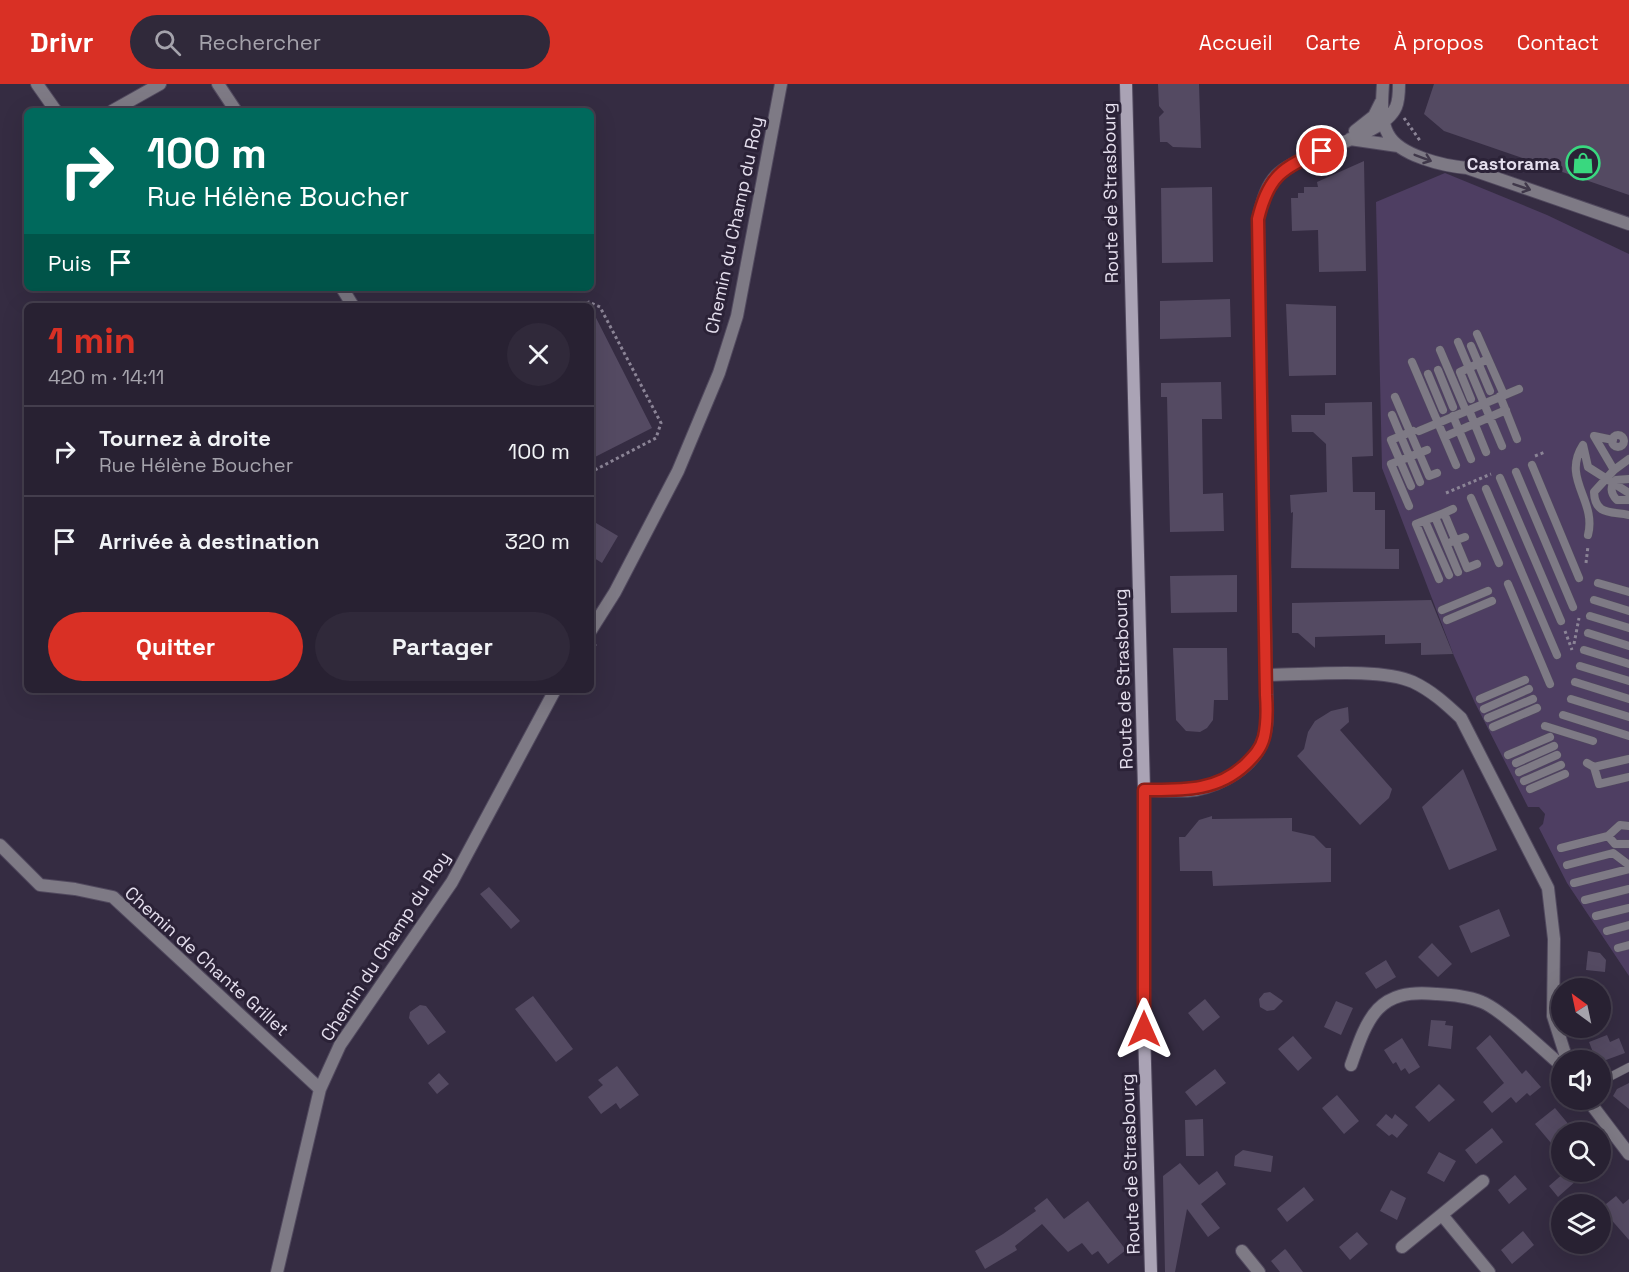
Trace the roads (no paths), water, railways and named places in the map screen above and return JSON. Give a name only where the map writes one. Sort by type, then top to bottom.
[{"type":"main road","name":"Route de Strasbourg","points":[[1126,84],[1144,790],[1144,1029],[1151,1272]]},
{"type":"street","points":[[37,84],[54,108]]},
{"type":"street","points":[[117,108],[160,84]]},
{"type":"street","points":[[218,84],[234,108]]},
{"type":"street","name":"Chemin du Champ du Roy","points":[[594,625],[615,592],[678,471],[719,373],[737,316],[781,84]]},
{"type":"street","points":[[1383,84],[1383,121],[1388,136],[1410,153],[1444,166],[1467,168],[1629,224]]},
{"type":"street","points":[[1144,790],[1194,790],[1221,782],[1242,768],[1258,753],[1264,738],[1267,715],[1258,219],[1264,195],[1278,174],[1302,159],[1377,127],[1396,109],[1399,84]]},
{"type":"street","points":[[1348,139],[1374,116],[1382,99]]},
{"type":"street","points":[[1348,139],[1400,146]]},
{"type":"street","points":[[1266,675],[1382,674],[1411,681],[1439,696],[1461,718],[1548,888],[1554,939],[1553,1016],[1564,1050]]},
{"type":"street","name":"Chemin du Champ du Roy","points":[[277,1272],[320,1089],[340,1045],[452,882],[553,693]]},
{"type":"street","name":"Chemin de Chante Grillet","points":[[0,845],[40,885],[113,897],[320,1089]]},
{"type":"street","points":[[1351,1065],[1365,1026],[1379,1007],[1394,997],[1417,992],[1451,995],[1483,1002],[1551,1057]]},
{"type":"street","points":[[1596,1110],[1629,1154]]},
{"type":"street","points":[[1402,1247],[1484,1181]]},
{"type":"street","points":[[1442,1215],[1489,1272]]},
{"type":"street","points":[[1242,1251],[1258,1272]]},
{"type":"lane","points":[[1478,334],[1517,439]]},
{"type":"lane","points":[[1458,342],[1502,446]]},
{"type":"lane","points":[[1471,346],[1490,391]]},
{"type":"lane","points":[[1440,350],[1486,452]]},
{"type":"lane","points":[[1471,399],[1460,372],[1488,359]]},
{"type":"lane","points":[[1412,362],[1456,465]]},
{"type":"lane","points":[[1419,378],[1447,366]]},
{"type":"lane","points":[[1438,370],[1453,406]]},
{"type":"lane","points":[[1428,374],[1443,410]]},
{"type":"lane","points":[[1411,486],[1391,440],[1519,389]]},
{"type":"lane","points":[[1395,397],[1415,431],[1429,476],[1437,473]]},
{"type":"lane","points":[[1444,436],[1506,410]]},
{"type":"lane","points":[[1392,415],[1420,482]]},
{"type":"lane","points":[[1453,416],[1471,459]]},
{"type":"lane","points":[[1594,436],[1613,440],[1614,448],[1617,449],[1626,446]]},
{"type":"lane","points":[[1588,535],[1590,514],[1577,481],[1575,466],[1577,455],[1594,436]]},
{"type":"lane","points":[[1594,436],[1614,470]]},
{"type":"lane","points":[[1583,446],[1588,467],[1629,493]]},
{"type":"lane","points":[[1409,506],[1391,464],[1423,452]]},
{"type":"lane","points":[[1629,459],[1604,479],[1594,492],[1596,506],[1605,513],[1629,515]]},
{"type":"lane","points":[[1532,465],[1579,578]]},
{"type":"lane","points":[[1577,481],[1588,467]]},
{"type":"lane","points":[[1516,472],[1573,607]]},
{"type":"lane","points":[[1500,478],[1561,621]]},
{"type":"lane","points":[[1629,479],[1620,478],[1611,487],[1613,496],[1621,501],[1629,500]]},
{"type":"lane","points":[[1486,489],[1557,655]]},
{"type":"lane","points":[[1471,498],[1500,563]]},
{"type":"lane","points":[[1439,579],[1416,524],[1453,509]]},
{"type":"lane","points":[[1444,513],[1467,568],[1477,564]]},
{"type":"lane","points":[[1435,517],[1458,572]]},
{"type":"lane","points":[[1425,520],[1449,575]]},
{"type":"lane","points":[[1427,552],[1465,537]]},
{"type":"lane","points":[[1598,583],[1629,592]]},
{"type":"lane","points":[[1508,584],[1550,684]]},
{"type":"lane","points":[[1442,610],[1488,591]]},
{"type":"lane","points":[[1594,600],[1629,611]]},
{"type":"lane","points":[[1447,620],[1492,601]]},
{"type":"lane","points":[[1590,616],[1629,628]]},
{"type":"lane","points":[[1588,633],[1629,646]]},
{"type":"lane","points":[[1584,650],[1629,664]]},
{"type":"lane","points":[[1580,666],[1629,681]]},
{"type":"lane","points":[[1480,699],[1525,680]]},
{"type":"lane","points":[[1575,682],[1629,699]]},
{"type":"lane","points":[[1484,709],[1529,689]]},
{"type":"lane","points":[[1488,718],[1533,699]]},
{"type":"lane","points":[[1571,699],[1629,717]]},
{"type":"lane","points":[[1493,727],[1537,708]]},
{"type":"lane","points":[[1563,715],[1629,736]]},
{"type":"lane","points":[[1545,726],[1593,741]]},
{"type":"lane","points":[[1508,755],[1550,737]]},
{"type":"lane","points":[[1516,763],[1554,747]]},
{"type":"lane","points":[[1519,772],[1557,755]]},
{"type":"lane","points":[[1629,759],[1591,765],[1599,784],[1629,777]]},
{"type":"lane","points":[[1524,781],[1561,765]]},
{"type":"lane","points":[[1530,789],[1565,774]]},
{"type":"lane","points":[[1561,848],[1608,836],[1620,825],[1629,826]]},
{"type":"lane","points":[[1608,836],[1615,844],[1629,844]]},
{"type":"lane","points":[[1567,865],[1613,853],[1629,867]]},
{"type":"lane","points":[[1574,883],[1629,867]]},
{"type":"lane","points":[[1586,900],[1629,889]]},
{"type":"lane","points":[[1596,916],[1629,908]]},
{"type":"lane","points":[[1607,931],[1629,926]]},
{"type":"lane","points":[[1618,948],[1629,945]]},
{"type":"lane","points":[[1611,1076],[1629,1067]]},
{"type":"place","name":"Castorama","points":[[1583,163]]}]
